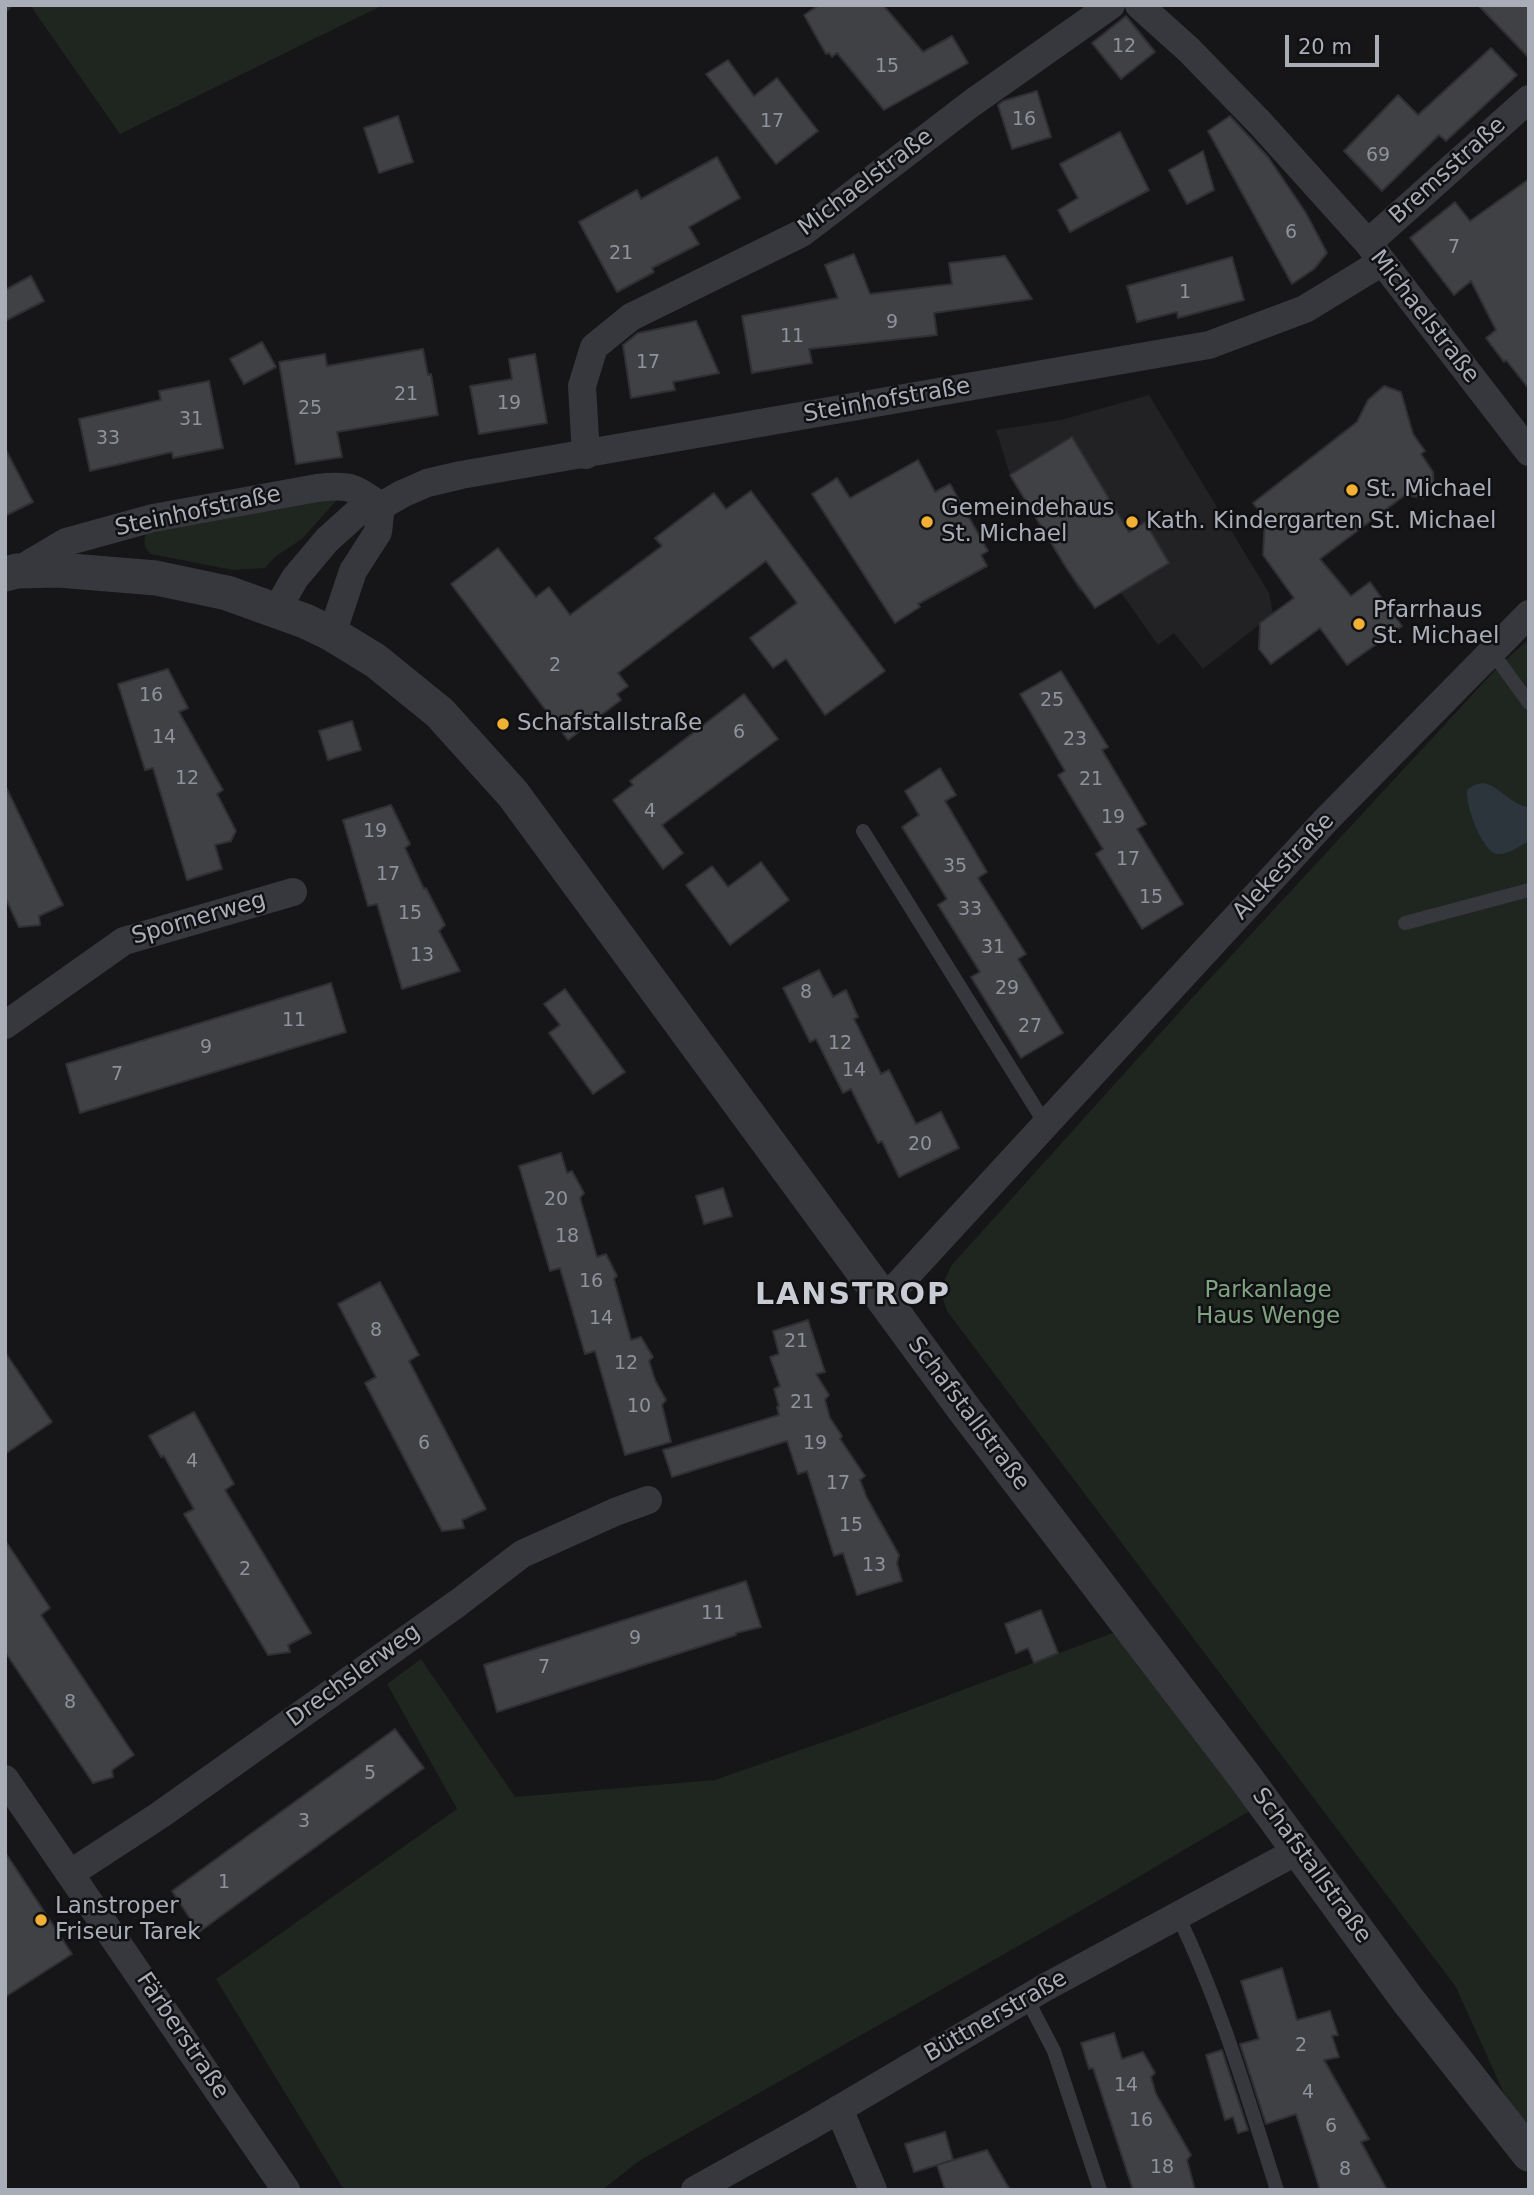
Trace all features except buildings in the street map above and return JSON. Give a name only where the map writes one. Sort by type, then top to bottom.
[{"type":"street","name":"Michaelstraße","points":[[586,455],[582,386],[594,347],[631,317],[802,233],[972,103],[1111,5]]},
{"type":"street","name":"Michaelstraße","points":[[1139,5],[1189,50],[1261,124],[1375,253],[1529,452]]},
{"type":"street","name":"Bremsstraße","points":[[1375,253],[1529,99]]},
{"type":"street","name":"Steinhofstraße","points":[[276,611],[295,578],[327,540],[358,512],[381,506],[427,483],[1209,345],[1305,309],[1375,253]]},
{"type":"street","name":"Steinhofstraße","points":[[11,572],[66,542],[153,518],[317,488],[343,485],[357,490],[381,506]]},
{"type":"street","points":[[332,634],[353,571],[378,532],[381,506]]},
{"type":"street","name":"Steinhofstraße","points":[[11,572],[60,570],[156,578],[227,593],[305,621],[332,634]]},
{"type":"street","name":"Alekestraße","points":[[883,1301],[1326,820],[1529,614]]},
{"type":"street","name":"Schafstallstraße","points":[[332,634],[376,661],[440,713],[513,794],[992,1447],[1299,1850],[1407,1999],[1529,2154]]},
{"type":"street","name":"Spornerweg","points":[[5,1025],[124,941],[293,892]]},
{"type":"street","name":"Drechslerweg","points":[[71,1873],[171,1807],[458,1603],[522,1554],[648,1500]]},
{"type":"street","name":"Färberstraße","points":[[5,1779],[286,2190]]},
{"type":"street","name":"Büttnerstraße","points":[[695,2190],[1027,1998],[1299,1850]]},
{"type":"street","points":[[839,2109],[873,2190]]},
{"type":"lane","points":[[1492,652],[1529,703]]},
{"type":"lane","points":[[863,831],[1046,1125]]},
{"type":"lane","points":[[1405,923],[1529,890]]},
{"type":"lane","points":[[1178,1916],[1203,1966],[1232,2047],[1277,2190]]},
{"type":"lane","points":[[1027,1998],[1054,2052],[1100,2190]]},
{"type":"shaded area","name":"Kath. Kindergarten St. Michael","points":[[1149,395],[1269,593],[1273,614],[1203,669],[1174,633],[1158,645],[1108,574],[1080,592],[1010,475],[996,430],[1061,420]]},
{"type":"shaded area","points":[[1483,783],[1529,807],[1529,841],[1501,854],[1491,851],[1486,845],[1480,837],[1467,797],[1467,790]]},
{"type":"green space","points":[[30,5],[383,5],[120,134]]},
{"type":"green space","points":[[331,496],[337,500],[302,539],[276,556],[265,568],[233,570],[151,554],[145,545],[146,533]]},
{"type":"green space","name":"Parkanlage Haus Wenge","points":[[1529,639],[1529,2149],[1456,1987],[947,1311],[940,1291],[951,1266],[1193,997],[1497,668]]},
{"type":"green space","points":[[1123,1629],[1263,1803],[1103,1898],[639,2161],[602,2190],[344,2190],[216,1979],[457,1809],[387,1684],[421,1659],[515,1797],[715,1780],[852,1732]]},
{"type":"place","name":"St. Michael","points":[[1352,490]]},
{"type":"place","name":"Gemeindehaus St. Michael","points":[[927,522]]},
{"type":"place","name":"Kath. Kindergarten St. Michael","points":[[1132,522]]},
{"type":"place","name":"Pfarrhaus St. Michael","points":[[1359,624]]},
{"type":"place","name":"Schafstallstraße","points":[[503,724]]},
{"type":"place","name":"Lanstroper Friseur Tarek","points":[[41,1920]]},
{"type":"district","name":"LANSTROP","points":[[853,1296]]}]
